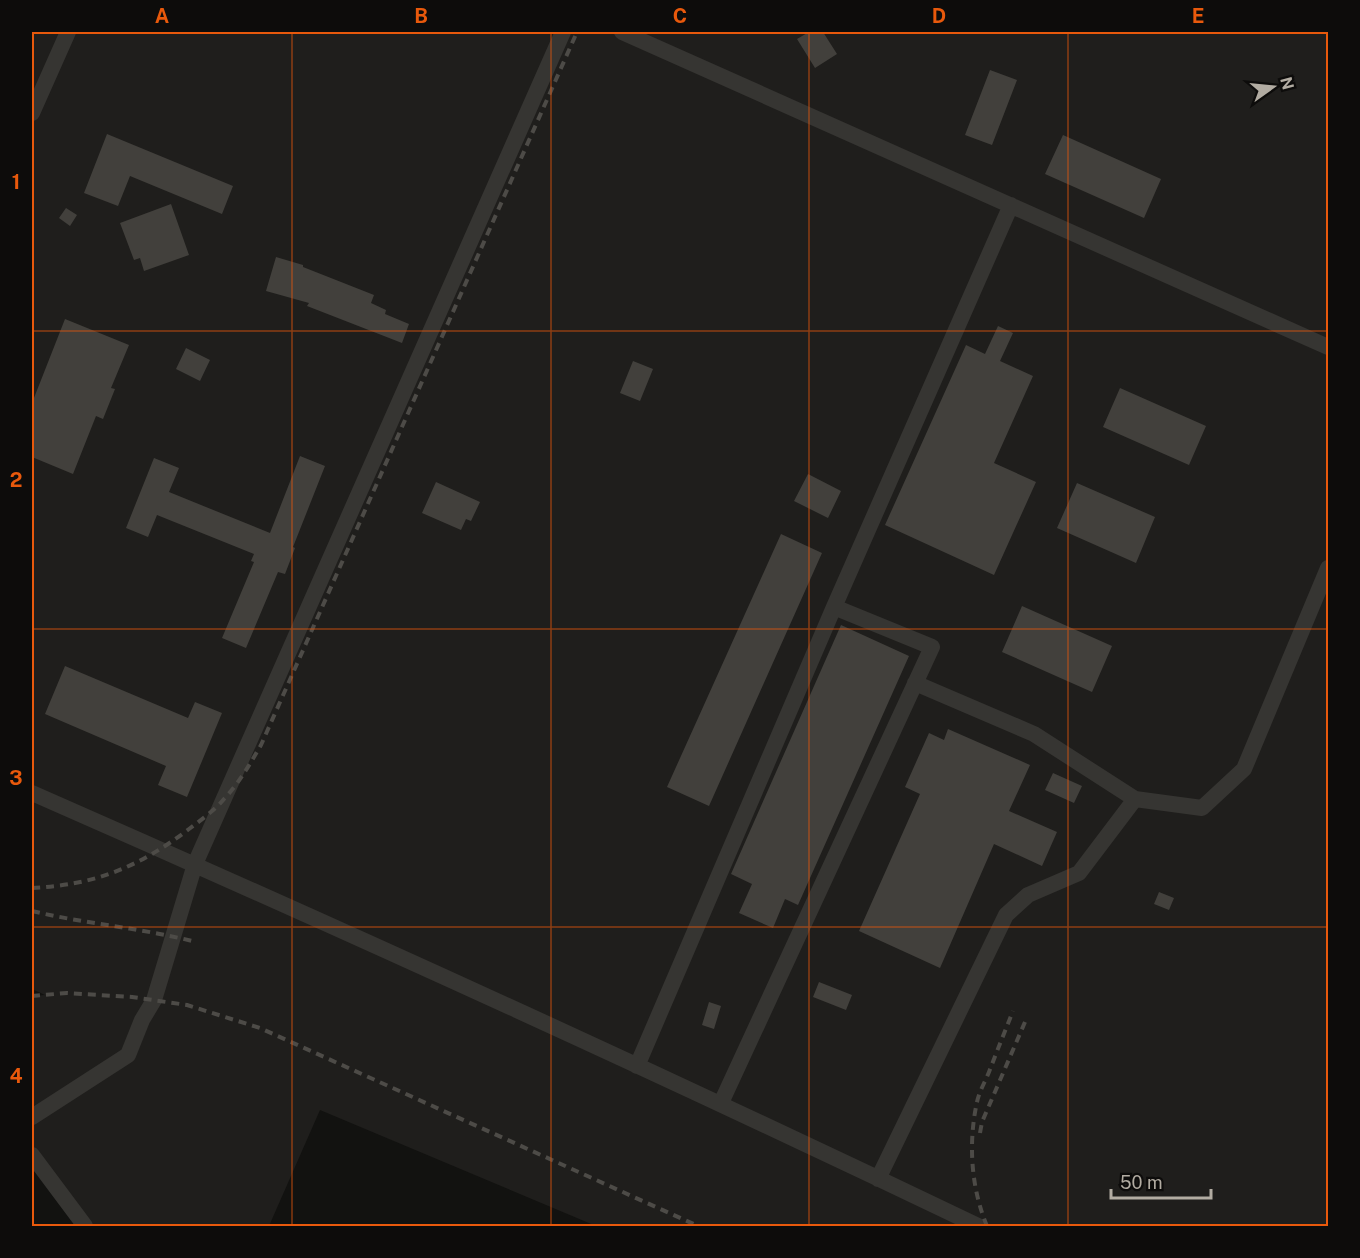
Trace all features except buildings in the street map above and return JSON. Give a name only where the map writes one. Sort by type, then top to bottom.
[{"type":"street","points":[[32,113],[68,32]]},
{"type":"street","points":[[32,1118],[128,1055],[142,1020],[154,1000],[195,864],[563,32]]},
{"type":"street","points":[[622,32],[1329,347]]},
{"type":"street","points":[[637,1066],[834,607],[1011,205]]},
{"type":"street","points":[[915,683],[1034,734],[1135,799],[1202,808],[1244,769],[1329,568]]},
{"type":"street","points":[[721,1103],[932,647],[834,607]]},
{"type":"street","points":[[32,793],[195,864],[721,1103],[978,1227]]},
{"type":"street","points":[[878,1179],[1006,915],[1028,895],[1079,873],[1135,799]]},
{"type":"street","points":[[32,1155],[85,1227]]},
{"type":"shaded area","points":[[32,32],[1328,32],[1328,1226],[596,1226],[320,1110],[269,1226],[82,1226],[32,1166],[32,996],[45,995],[32,989]]},
{"type":"railway","points":[[32,888],[76,883],[96,878],[134,864],[152,854],[208,815],[235,786],[248,766],[261,745],[577,32]]},
{"type":"railway","points":[[32,911],[196,942]]},
{"type":"railway","points":[[32,996],[67,993],[132,997],[187,1005],[260,1028],[698,1226]]},
{"type":"railway","points":[[987,1226],[974,1181],[972,1149],[974,1118],[979,1094],[1013,1011]]},
{"type":"railway","points":[[980,1133],[982,1122],[1025,1022]]}]
